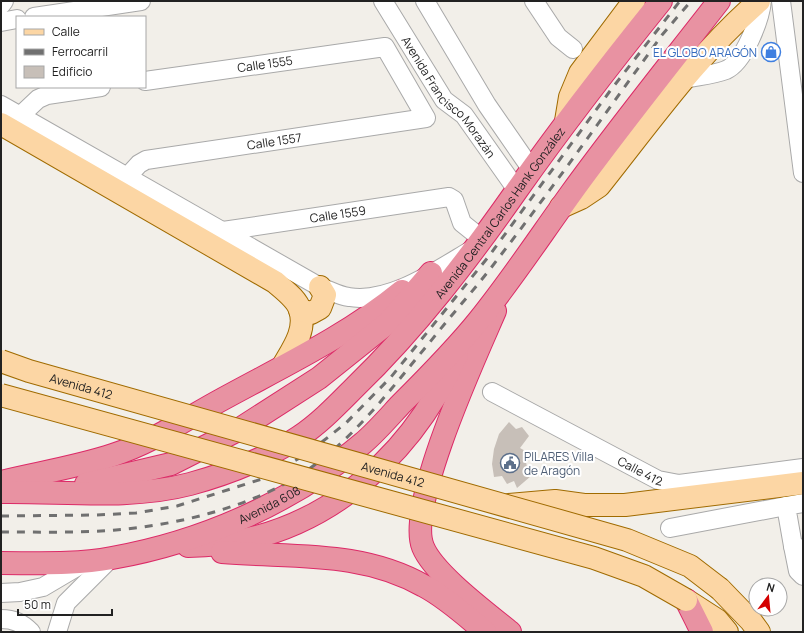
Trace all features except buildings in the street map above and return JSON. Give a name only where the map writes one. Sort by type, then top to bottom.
[{"type":"highway","name":"Avenida Central Carlos Hank González","points":[[37,492],[97,494],[159,489],[189,484],[230,470],[270,453],[299,437],[324,417],[380,363],[433,303],[480,242],[595,82],[661,1]]},
{"type":"highway","points":[[165,546],[201,546],[236,543],[274,533],[329,507],[364,482],[396,451],[426,412],[448,375],[471,329],[505,286],[614,134],[719,1]]},
{"type":"highway","points":[[1,492],[37,492],[91,483],[171,464],[238,430],[319,378],[389,322],[431,273]]},
{"type":"highway","points":[[1,482],[83,464],[114,455],[146,441],[283,366],[310,353],[375,313],[409,285]]},
{"type":"highway","points":[[505,286],[439,448],[427,489],[420,530],[423,547],[433,562],[454,585],[510,632]]},
{"type":"highway","name":"Avenida 608","points":[[1,564],[64,563],[110,559],[165,546],[224,526],[283,498],[326,471],[364,442],[416,390],[471,329]]},
{"type":"highway","points":[[165,546],[256,555],[334,557],[361,562],[392,571],[425,586],[485,632]]},
{"type":"highway","points":[[686,600],[702,632]]},
{"type":"main road","name":"Avenida Central Carlos Hank González","points":[[566,121],[570,97],[580,74],[634,1]]},
{"type":"main road","points":[[561,207],[581,198],[599,186],[684,79],[730,26],[760,1]]},
{"type":"main road","points":[[10,120],[275,282],[290,295],[300,310],[301,326],[298,339],[283,366]]},
{"type":"main road","points":[[300,310],[311,313],[320,308],[325,295],[320,287]]},
{"type":"main road","name":"Avenida 412","points":[[1,362],[509,505],[627,540],[690,566],[720,589],[751,621],[759,632]]},
{"type":"main road","points":[[1,395],[594,558],[644,576],[717,620],[727,632]]},
{"type":"main road","points":[[509,505],[555,501],[584,505],[625,505],[803,483]]},
{"type":"street","points":[[1,5],[4,1]]},
{"type":"street","points":[[41,16],[142,1]]},
{"type":"street","name":"Avenida Francisco Morazán","points":[[383,1],[444,100],[464,115],[517,190]]},
{"type":"street","points":[[396,1],[418,40],[419,48],[417,56]]},
{"type":"street","points":[[412,1],[432,35],[452,46]]},
{"type":"street","name":"Avenida Francisco Morazán","points":[[425,1],[487,105],[532,170]]},
{"type":"street","points":[[534,1],[558,37],[573,49]]},
{"type":"street","points":[[781,1],[803,173]]},
{"type":"street","points":[[1,22],[16,20]]},
{"type":"street","name":"Calle 1555","points":[[146,81],[385,47],[426,118]]},
{"type":"street","points":[[444,100],[453,106],[460,108],[470,105],[475,98],[475,84]]},
{"type":"street","points":[[10,120],[38,99],[47,95],[94,88]]},
{"type":"street","points":[[1,105],[10,120],[128,176],[320,287],[346,297],[354,298],[377,295],[409,285],[480,242]]},
{"type":"street","points":[[464,115],[472,110],[487,105]]},
{"type":"street","name":"Calle 1557","points":[[128,176],[139,164],[146,160],[426,118]]},
{"type":"street","name":"Calle 1559","points":[[223,231],[438,198],[452,198],[462,223],[480,242]]},
{"type":"street","name":"Calle 412","points":[[492,392],[658,480],[668,483],[679,484],[803,468]]},
{"type":"street","points":[[670,528],[795,505],[798,571],[803,576]]},
{"type":"street","points":[[57,632],[66,603],[110,559]]},
{"type":"street","points":[[1,593],[20,592],[43,587],[88,561]]},
{"type":"street","points":[[1,619],[10,619],[24,624],[31,632]]},
{"type":"railway","points":[[1,516],[136,513],[177,506],[265,478],[308,453],[346,423],[391,377],[489,256],[610,91],[680,1]]},
{"type":"railway","points":[[1,532],[73,532],[116,530],[138,528],[183,520],[227,508],[249,500],[290,481],[311,468],[349,436],[366,418],[481,281],[560,176],[662,35],[691,1]]},
{"type":"place","name":"EL GLOBO ARAGÓN","points":[[771,52]]},
{"type":"place","name":"PILARES Villa de Aragón","points":[[510,463]]}]
